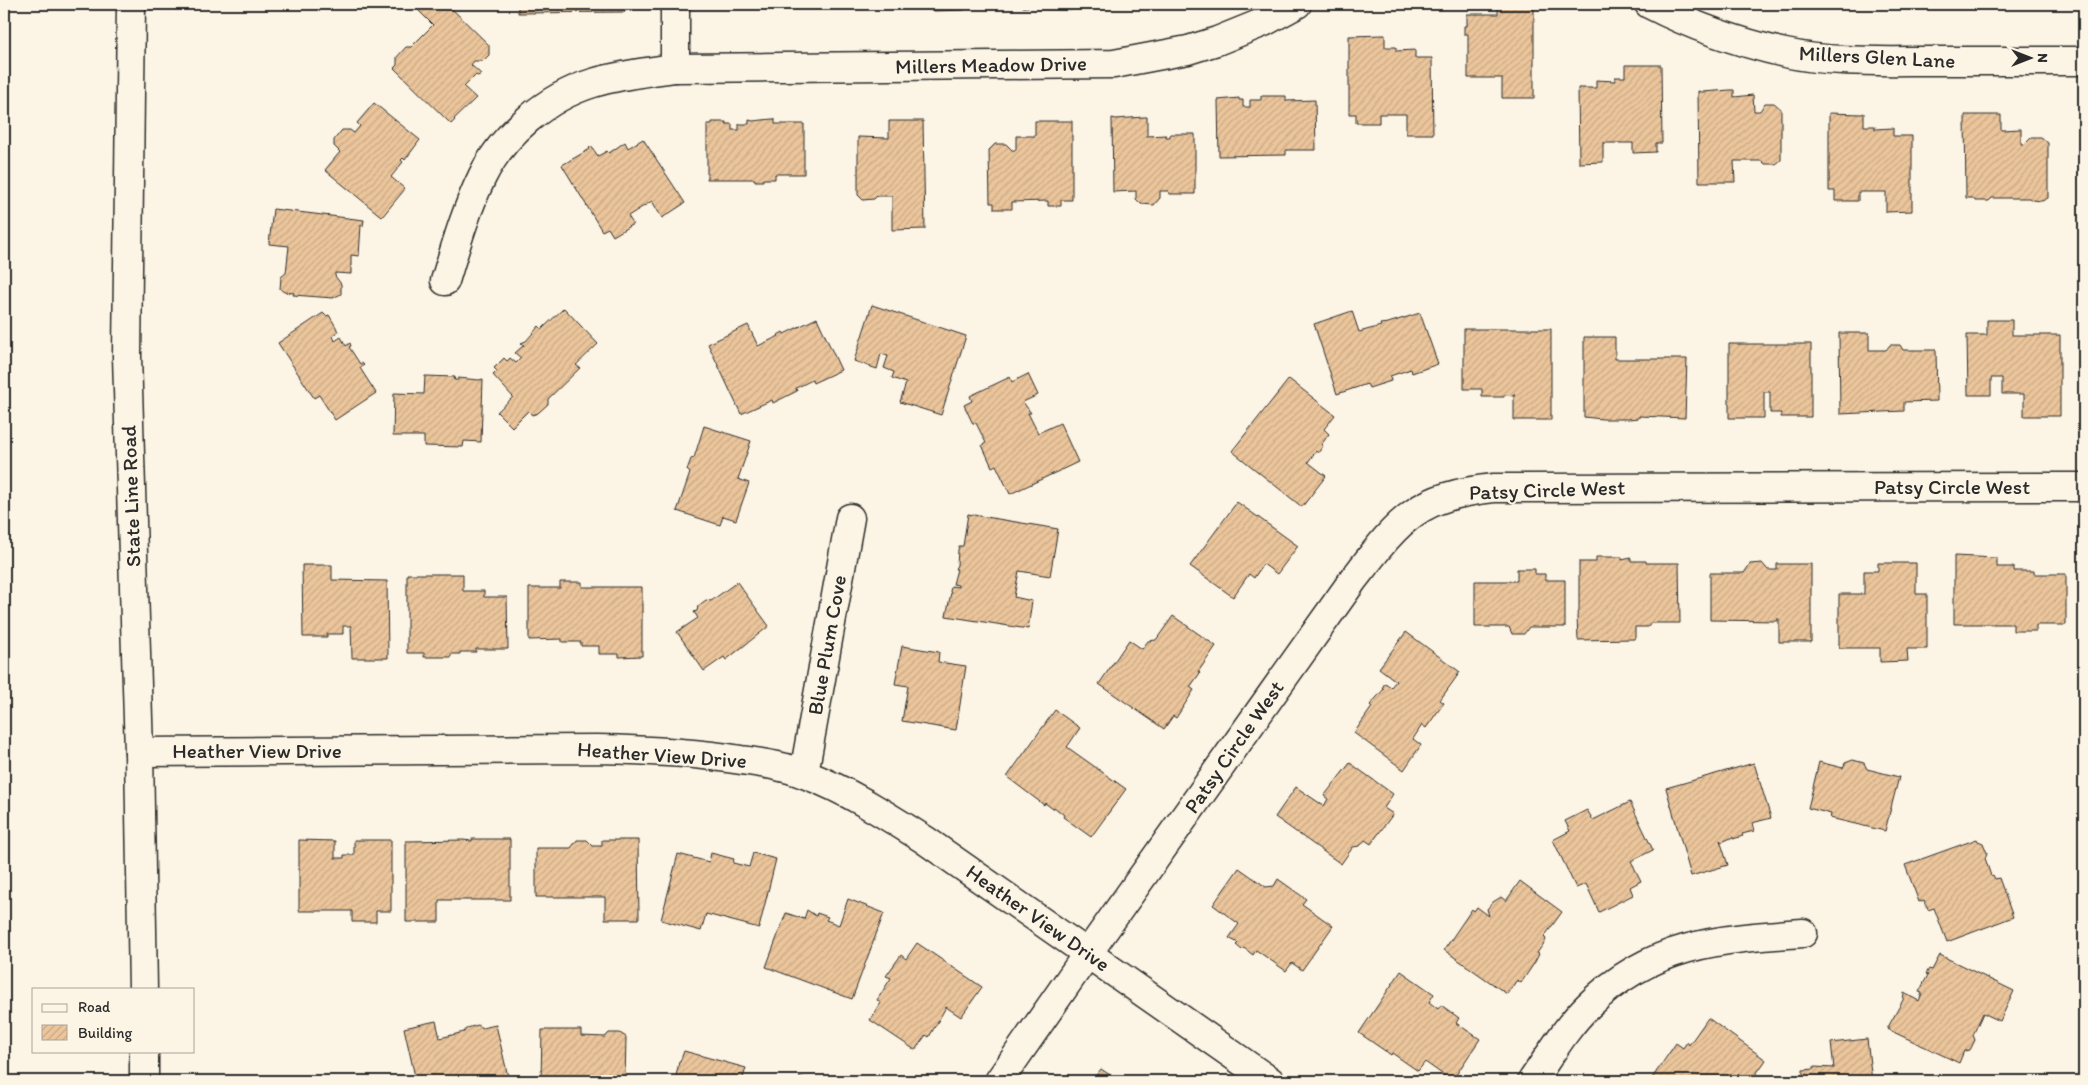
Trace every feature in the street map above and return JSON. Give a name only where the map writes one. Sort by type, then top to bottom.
[{"type":"street","name":"State Line Road","points":[[131,4],[127,356],[139,752],[143,988]]},
{"type":"street","points":[[675,4],[675,68]]},
{"type":"street","name":"Millers Meadow Drive","points":[[446,281],[467,212],[482,175],[504,142],[525,122],[558,98],[590,84],[624,75],[675,68],[1114,64],[1188,50],[1217,41],[1264,22],[1297,4]]},
{"type":"street","name":"Millers Glen Lane","points":[[1649,4],[1682,21],[1736,40],[1786,53],[1844,60],[2084,61]]},
{"type":"street","name":"Patsy Circle West","points":[[999,1081],[1353,580],[1387,536],[1404,520],[1426,504],[1442,497],[1466,491],[1494,488],[2084,487]]},
{"type":"street","name":"Blue Plum Cove","points":[[804,773],[850,518]]},
{"type":"street","name":"Heather View Drive","points":[[139,752],[597,748],[655,750],[708,755],[762,763],[804,773],[865,802],[924,840],[1270,1081]]},
{"type":"street","points":[[1532,1081],[1563,1035],[1589,1005],[1619,981],[1650,960],[1689,946],[1736,938],[1803,933]]},
{"type":"street","points":[[144,1052],[144,1081]]},
{"type":"building","points":[[426,4],[447,4],[489,45],[489,55],[483,61],[474,61],[471,65],[481,74],[476,75],[464,87],[476,98],[451,124],[394,68],[397,65],[397,57],[406,47],[411,47],[433,25],[419,11]]},
{"type":"building","points":[[518,4],[623,4],[625,12],[518,13]]},
{"type":"building","points":[[741,4],[756,4],[756,6],[741,6]]},
{"type":"building","points":[[779,4],[803,4],[803,6],[779,6]]},
{"type":"building","points":[[931,4],[964,4],[964,10],[931,11]]},
{"type":"building","points":[[1023,4],[1072,4],[1072,10],[1040,9],[1037,6],[1023,7]]},
{"type":"building","points":[[1498,4],[1534,4],[1534,98],[1502,98],[1502,78],[1468,78],[1468,34],[1464,34],[1464,26],[1467,26],[1467,14],[1498,14]]},
{"type":"building","points":[[1985,4],[2022,4],[2022,5],[1985,6]]},
{"type":"building","points":[[1385,35],[1385,47],[1396,47],[1396,51],[1415,50],[1415,58],[1432,58],[1433,134],[1406,134],[1406,114],[1379,114],[1379,123],[1356,123],[1356,114],[1349,114],[1349,36]]},
{"type":"building","points":[[1625,65],[1661,65],[1662,143],[1656,143],[1656,152],[1633,153],[1633,143],[1603,143],[1603,162],[1579,163],[1578,88],[1596,88],[1596,80],[1615,81],[1615,77],[1625,77]]},
{"type":"building","points":[[1734,90],[1734,97],[1753,95],[1754,111],[1760,111],[1765,103],[1774,103],[1781,109],[1781,160],[1776,164],[1765,164],[1762,161],[1734,161],[1735,182],[1699,182],[1698,91]]},
{"type":"building","points":[[1261,96],[1286,96],[1286,101],[1315,100],[1316,150],[1286,150],[1286,155],[1219,156],[1218,100],[1239,98],[1239,100],[1243,100],[1243,107],[1250,107],[1250,100],[1261,100]]},
{"type":"building","points":[[374,103],[420,140],[405,160],[403,158],[401,160],[403,162],[391,177],[405,189],[382,217],[325,170],[340,152],[334,146],[334,140],[342,130],[350,130],[354,133],[360,126],[357,123]]},
{"type":"building","points":[[1829,113],[1864,113],[1864,126],[1875,126],[1875,129],[1893,128],[1893,136],[1912,136],[1912,211],[1886,212],[1886,192],[1858,192],[1858,201],[1835,201],[1835,191],[1829,191]]},
{"type":"building","points":[[1965,115],[2001,115],[2001,130],[2021,129],[2021,144],[2024,144],[2031,137],[2041,137],[2048,143],[2048,198],[2042,201],[2029,198],[1992,198],[1989,201],[1975,201],[1973,198],[1966,198]]},
{"type":"building","points":[[1147,117],[1147,136],[1166,135],[1166,137],[1170,137],[1170,134],[1195,134],[1195,194],[1170,194],[1168,191],[1160,191],[1160,198],[1154,205],[1141,204],[1136,199],[1136,191],[1113,192],[1112,118]]},
{"type":"building","points":[[775,119],[775,124],[804,124],[804,174],[775,174],[775,179],[763,179],[763,181],[755,181],[755,179],[707,179],[707,124],[726,122],[726,124],[732,124],[732,130],[739,130],[739,124],[749,124],[749,120]]},
{"type":"building","points":[[889,121],[923,121],[925,229],[892,230],[892,196],[877,196],[874,199],[863,200],[858,195],[858,137],[889,138]]},
{"type":"building","points":[[1035,121],[1072,121],[1072,200],[1061,200],[1061,206],[1048,206],[1048,201],[1012,202],[1012,209],[994,209],[994,203],[990,203],[989,150],[995,144],[1006,144],[1012,150],[1016,150],[1016,136],[1035,136]]},
{"type":"building","points":[[643,139],[685,203],[662,218],[652,201],[628,216],[633,224],[613,236],[608,228],[602,231],[562,165],[590,149],[591,146],[598,156],[607,151],[609,153],[625,142],[628,148]]},
{"type":"building","points":[[273,209],[364,220],[363,226],[361,225],[359,256],[351,255],[351,274],[335,273],[341,284],[341,294],[333,298],[293,295],[294,293],[284,292],[280,289],[281,277],[286,273],[289,246],[269,244]]},
{"type":"building","points":[[872,305],[966,336],[941,415],[900,402],[906,383],[892,378],[894,372],[884,368],[888,356],[881,354],[877,369],[854,361]]},
{"type":"building","points":[[564,308],[598,344],[576,365],[580,368],[548,399],[548,404],[538,413],[532,415],[528,411],[512,427],[497,412],[513,397],[493,375],[497,371],[494,368],[504,358],[507,361],[510,358],[516,363],[521,358],[515,353],[524,345],[521,343],[526,341],[539,326],[542,329]]},
{"type":"building","points":[[1352,311],[1359,332],[1420,313],[1438,364],[1412,373],[1411,369],[1390,376],[1391,381],[1369,388],[1367,384],[1337,394],[1314,324]]},
{"type":"building","points":[[323,313],[326,316],[329,315],[336,327],[338,332],[333,336],[335,341],[341,337],[346,346],[350,343],[351,346],[349,347],[360,364],[364,365],[360,368],[376,393],[335,420],[319,395],[314,398],[278,343]]},
{"type":"building","points":[[817,318],[841,370],[813,383],[812,380],[796,388],[797,391],[773,403],[772,400],[741,414],[708,344],[748,325],[758,346],[779,336],[783,332],[784,334]]},
{"type":"building","points":[[1987,320],[2012,320],[2012,335],[2060,335],[2060,416],[2024,416],[2024,394],[2002,394],[2002,378],[1991,378],[1991,395],[1968,395],[1967,335],[1987,335]]},
{"type":"building","points":[[1464,329],[1551,329],[1551,420],[1514,420],[1514,396],[1482,397],[1482,389],[1464,389]]},
{"type":"building","points":[[1839,333],[1869,333],[1869,350],[1886,350],[1890,345],[1900,345],[1903,350],[1936,350],[1937,401],[1904,402],[1904,411],[1840,414]]},
{"type":"building","points":[[1584,337],[1615,337],[1615,359],[1687,359],[1685,418],[1639,416],[1639,418],[1628,419],[1602,419],[1584,417]]},
{"type":"building","points":[[1729,344],[1811,344],[1811,417],[1781,417],[1781,413],[1770,413],[1770,392],[1764,392],[1764,418],[1729,418]]},
{"type":"building","points":[[1028,374],[1038,395],[1023,402],[1031,413],[1028,413],[1038,433],[1060,423],[1078,462],[1010,494],[996,465],[992,467],[982,445],[986,443],[976,423],[973,424],[964,405],[972,401],[970,396],[1010,377],[1012,382]]},
{"type":"building","points":[[425,376],[455,377],[454,380],[458,380],[458,378],[483,379],[481,442],[464,441],[463,447],[424,446],[424,436],[393,436],[394,393],[424,394]]},
{"type":"building","points":[[1289,379],[1335,415],[1324,429],[1329,434],[1321,445],[1323,446],[1318,453],[1316,451],[1308,462],[1326,476],[1302,507],[1232,451]]},
{"type":"building","points":[[704,426],[751,441],[738,479],[749,483],[736,520],[723,516],[720,525],[677,511],[690,473],[687,470],[691,459],[694,458]]},
{"type":"building","points":[[1237,502],[1298,546],[1277,574],[1263,564],[1254,578],[1249,574],[1233,597],[1190,566]]},
{"type":"building","points":[[968,514],[1058,529],[1050,576],[1019,571],[1014,597],[1032,601],[1028,629],[946,616],[951,586],[958,587],[958,585],[953,584],[957,569],[955,569],[959,546],[963,546]]},
{"type":"building","points":[[1954,556],[1997,558],[1997,567],[2014,567],[2014,571],[2034,571],[2034,574],[2066,574],[2066,625],[2036,625],[2036,631],[2013,631],[2013,624],[1954,624]]},
{"type":"building","points":[[1596,557],[1622,557],[1622,560],[1631,558],[1631,561],[1646,561],[1646,563],[1679,563],[1680,623],[1651,623],[1648,627],[1635,627],[1635,639],[1578,640],[1579,562],[1596,562]]},
{"type":"building","points":[[1762,563],[1768,570],[1777,570],[1777,564],[1811,564],[1811,642],[1779,642],[1779,619],[1777,621],[1710,620],[1710,573],[1744,573],[1750,564]]},
{"type":"building","points":[[1878,563],[1916,563],[1916,594],[1927,594],[1927,649],[1907,649],[1908,661],[1880,662],[1880,648],[1839,648],[1839,594],[1864,594],[1864,571],[1878,571]]},
{"type":"building","points":[[302,565],[332,565],[332,580],[387,581],[388,658],[352,658],[351,626],[343,626],[343,634],[327,634],[327,637],[303,637]]},
{"type":"building","points":[[1517,569],[1535,569],[1535,574],[1545,574],[1545,580],[1565,580],[1565,627],[1529,627],[1524,634],[1512,634],[1509,627],[1475,627],[1475,581],[1517,581]]},
{"type":"building","points":[[407,574],[463,574],[463,591],[484,591],[484,597],[507,597],[508,649],[476,649],[476,652],[451,654],[451,657],[424,657],[424,653],[407,653]]},
{"type":"building","points":[[560,582],[582,582],[582,587],[642,587],[642,656],[619,657],[619,654],[599,654],[599,646],[581,646],[581,642],[562,642],[562,639],[529,640],[529,588],[560,588]]},
{"type":"building","points":[[737,582],[769,626],[726,660],[724,657],[704,671],[677,632],[698,618],[694,612],[697,611],[698,606],[706,600],[711,601]]},
{"type":"building","points":[[1173,616],[1216,646],[1190,687],[1194,690],[1176,718],[1173,716],[1164,729],[1099,684],[1129,640],[1142,649],[1148,641],[1156,640]]},
{"type":"building","points":[[1406,632],[1460,672],[1440,700],[1444,703],[1426,728],[1422,725],[1413,739],[1421,745],[1404,770],[1354,733],[1372,707],[1370,705],[1384,689],[1382,688],[1385,683],[1391,687],[1396,681],[1379,668]]},
{"type":"building","points":[[902,646],[939,652],[938,662],[966,666],[956,730],[902,721],[908,686],[895,684]]},
{"type":"building","points":[[1055,710],[1080,728],[1067,747],[1126,789],[1091,837],[1063,817],[1064,815],[1054,807],[1053,809],[1045,803],[1044,805],[1007,777]]},
{"type":"building","points":[[1853,760],[1864,763],[1867,769],[1899,777],[1885,831],[1830,818],[1831,814],[1808,808],[1819,762],[1843,768],[1845,763]]},
{"type":"building","points":[[1350,763],[1393,794],[1384,808],[1393,814],[1371,844],[1365,840],[1360,846],[1353,847],[1341,864],[1275,817],[1296,787],[1324,806],[1328,799],[1324,796]]},
{"type":"building","points":[[1754,763],[1771,818],[1752,823],[1754,831],[1742,834],[1743,836],[1733,839],[1733,837],[1722,842],[1720,840],[1728,865],[1691,876],[1666,788]]},
{"type":"building","points":[[1630,802],[1653,850],[1631,861],[1641,881],[1630,887],[1633,895],[1599,912],[1586,884],[1576,888],[1553,840],[1570,831],[1565,821],[1587,810],[1593,820]]},
{"type":"building","points":[[472,839],[510,839],[510,900],[439,900],[439,922],[406,922],[406,841],[472,841]]},
{"type":"building","points":[[1977,839],[1983,843],[1987,853],[1985,858],[1991,876],[1993,875],[1995,879],[1999,878],[2013,917],[1947,942],[1934,908],[1928,910],[1924,900],[1919,902],[1905,865]]},
{"type":"building","points":[[299,840],[335,841],[335,858],[344,858],[344,855],[354,855],[354,840],[391,840],[391,911],[376,911],[376,922],[352,922],[352,911],[299,911]]},
{"type":"building","points":[[577,840],[587,840],[593,846],[602,846],[602,840],[638,840],[639,919],[605,919],[605,897],[536,897],[536,848],[571,848]]},
{"type":"building","points":[[711,853],[734,859],[733,863],[749,867],[753,853],[776,859],[759,928],[706,914],[701,931],[661,920],[678,854],[709,862]]},
{"type":"building","points":[[1239,868],[1266,887],[1274,886],[1278,879],[1306,899],[1302,904],[1333,926],[1302,970],[1292,963],[1286,971],[1256,950],[1253,955],[1244,948],[1242,950],[1236,945],[1238,943],[1229,938],[1239,924],[1213,905]]},
{"type":"building","points":[[1520,881],[1562,912],[1544,937],[1546,939],[1545,942],[1537,953],[1539,954],[1535,962],[1521,983],[1517,980],[1507,994],[1444,950],[1472,909],[1474,911],[1477,907],[1489,916],[1487,909],[1493,902],[1501,897],[1506,901]]},
{"type":"building","points":[[848,899],[884,913],[852,999],[766,967],[786,913],[804,919],[807,910],[816,916],[817,913],[828,917],[826,920],[839,925]]},
{"type":"building","points":[[917,943],[982,987],[961,1017],[946,1007],[929,1037],[926,1035],[915,1050],[870,1020],[881,1003],[877,1000],[891,978],[886,976],[901,955],[906,959]]},
{"type":"building","points":[[1940,955],[2014,991],[2000,1021],[1983,1013],[1973,1035],[1975,1040],[1970,1050],[1964,1051],[1959,1063],[1887,1029],[1903,1000],[1904,993],[1919,1001],[1922,993],[1919,992],[1928,975],[1926,974],[1929,969],[1932,970]]},
{"type":"building","points":[[1401,971],[1434,994],[1429,1002],[1438,1009],[1441,1005],[1459,1018],[1456,1023],[1480,1039],[1452,1081],[1425,1062],[1418,1071],[1359,1033]]},
{"type":"building","points":[[1708,1018],[1766,1060],[1751,1081],[1650,1081],[1676,1043],[1683,1048],[1687,1042],[1689,1045]]},
{"type":"building","points":[[436,1021],[440,1038],[464,1032],[467,1028],[478,1025],[482,1028],[496,1025],[509,1081],[416,1081],[404,1028]]},
{"type":"building","points":[[542,1030],[581,1030],[581,1036],[605,1037],[609,1033],[620,1033],[626,1037],[625,1081],[541,1081]]},
{"type":"building","points":[[1867,1039],[1872,1081],[1786,1081],[1803,1078],[1803,1070],[1814,1069],[1814,1067],[1834,1068],[1831,1043]]},
{"type":"building","points":[[684,1051],[746,1068],[742,1081],[675,1081],[679,1062]]},
{"type":"building","points":[[1101,1069],[1119,1081],[1092,1081]]},
{"type":"building","points":[[800,1077],[814,1081],[799,1081]]}]
